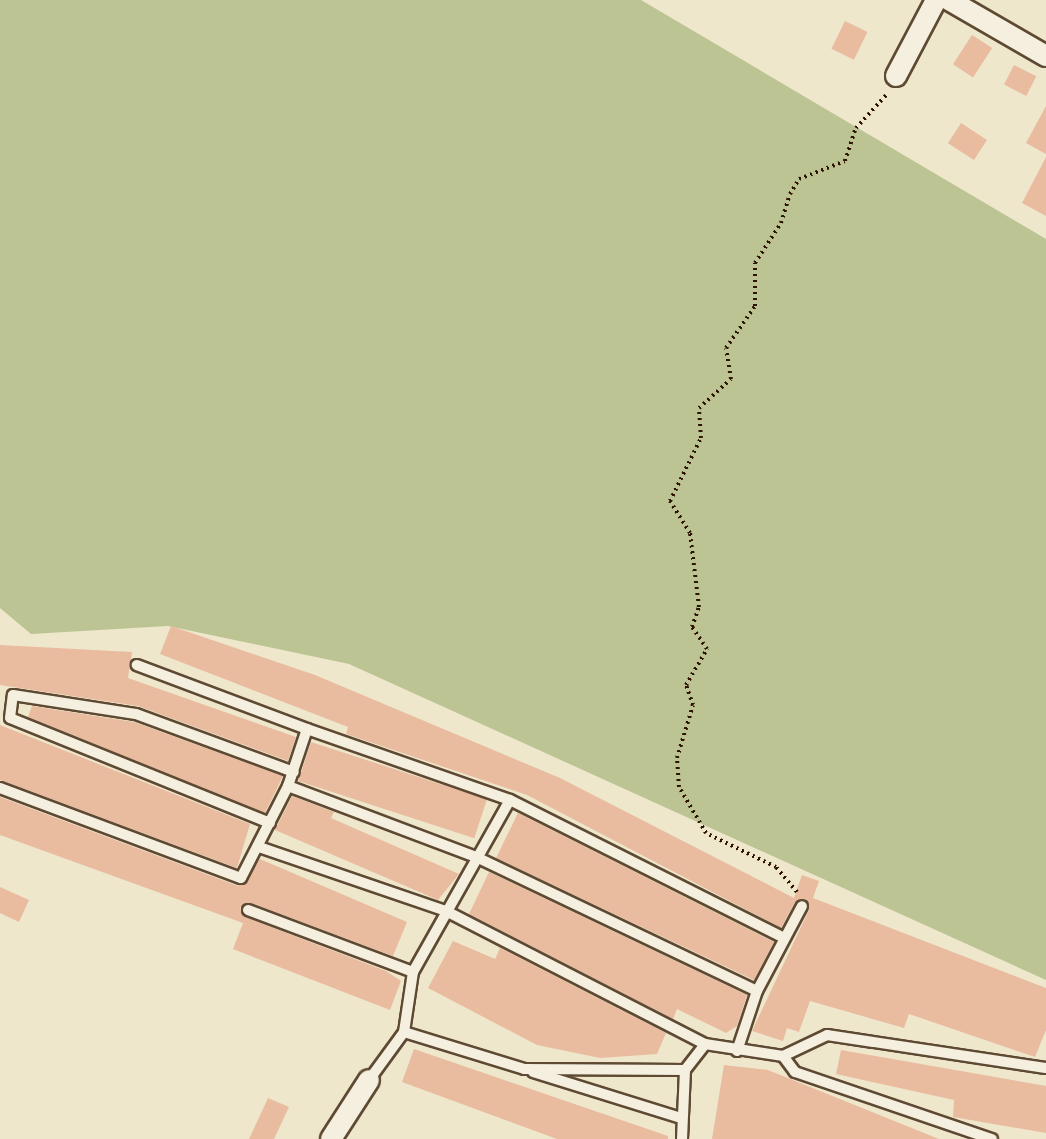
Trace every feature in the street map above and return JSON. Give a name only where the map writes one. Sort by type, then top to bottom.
[{"type":"street","points":[[896,76],[936,0]]},
{"type":"street","points":[[949,0],[1046,56]]},
{"type":"street","points":[[331,1139],[369,1080]]},
{"type":"lane","points":[[137,665],[510,800],[784,938]]},
{"type":"lane","points":[[270,823],[10,718],[13,695],[136,714],[294,772]]},
{"type":"lane","points":[[0,788],[241,878],[288,786],[307,729]]},
{"type":"lane","points":[[288,786],[476,857],[757,991]]},
{"type":"lane","points":[[369,1080],[404,1032],[413,972],[510,800]]},
{"type":"lane","points":[[259,847],[446,911],[705,1044],[783,1056],[827,1035],[1046,1068]]},
{"type":"lane","points":[[737,1051],[757,991],[802,906]]},
{"type":"lane","points":[[248,910],[413,972]]},
{"type":"lane","points":[[404,1032],[681,1118]]},
{"type":"lane","points":[[682,1139],[685,1070],[705,1044]]},
{"type":"lane","points":[[783,1056],[795,1072],[992,1139]]},
{"type":"lane","points":[[524,1069],[685,1070]]},
{"type":"path","points":[[802,906],[803,896],[783,883],[776,867],[706,833],[679,787],[677,758],[693,705],[686,685],[707,649],[692,627],[699,607],[690,533],[670,501],[701,438],[699,408],[731,379],[726,348],[755,306],[755,263],[781,223],[790,194],[799,179],[845,161],[856,128],[885,97]]},
{"type":"green space","points":[[0,0],[641,0],[1046,239],[1046,980],[349,664],[168,626],[31,634],[0,608]]},
{"type":"building","points":[[845,21],[867,32],[854,60],[831,49]]},
{"type":"building","points":[[972,35],[992,48],[973,77],[953,64]]},
{"type":"building","points":[[1014,65],[1036,76],[1026,96],[1004,85]]},
{"type":"building","points":[[1046,106],[1046,154],[1026,143]]},
{"type":"building","points":[[961,123],[987,140],[974,160],[948,143]]},
{"type":"building","points":[[1046,157],[1046,216],[1022,203]]},
{"type":"building","points":[[171,626],[315,675],[560,778],[794,898],[802,875],[819,881],[813,898],[1046,988],[1046,1030],[1035,1057],[909,1014],[904,1028],[810,1001],[799,1032],[787,1028],[783,1041],[752,1031],[809,910],[806,899],[795,902],[781,928],[527,795],[346,734],[348,727],[160,654]]},
{"type":"building","points":[[0,645],[132,652],[128,678],[296,737],[288,761],[138,706],[0,685]]},
{"type":"building","points":[[32,706],[134,722],[283,776],[265,813],[28,717]]},
{"type":"building","points":[[0,725],[250,824],[237,868],[0,780]]},
{"type":"building","points":[[311,742],[487,799],[474,838],[298,781]]},
{"type":"building","points":[[292,796],[334,812],[331,818],[459,874],[438,900],[275,830]]},
{"type":"building","points":[[0,797],[238,886],[260,859],[407,922],[393,956],[251,903],[240,908],[245,917],[386,971],[401,981],[390,1010],[233,949],[243,923],[0,835]]},
{"type":"building","points":[[518,813],[774,942],[754,980],[496,858]]},
{"type":"building","points":[[489,872],[747,995],[737,1026],[726,1033],[677,1009],[673,1019],[469,914]]},
{"type":"building","points":[[0,887],[29,900],[19,922],[0,913]]},
{"type":"building","points":[[453,941],[495,959],[500,948],[666,1033],[657,1054],[600,1058],[537,1045],[428,988]]},
{"type":"building","points":[[414,1049],[668,1136],[668,1139],[557,1139],[402,1082]]},
{"type":"building","points":[[841,1050],[1046,1086],[1046,1133],[953,1117],[954,1100],[836,1074]]},
{"type":"building","points":[[724,1065],[768,1070],[939,1139],[712,1139]]},
{"type":"building","points":[[268,1098],[289,1107],[274,1139],[249,1139]]}]
